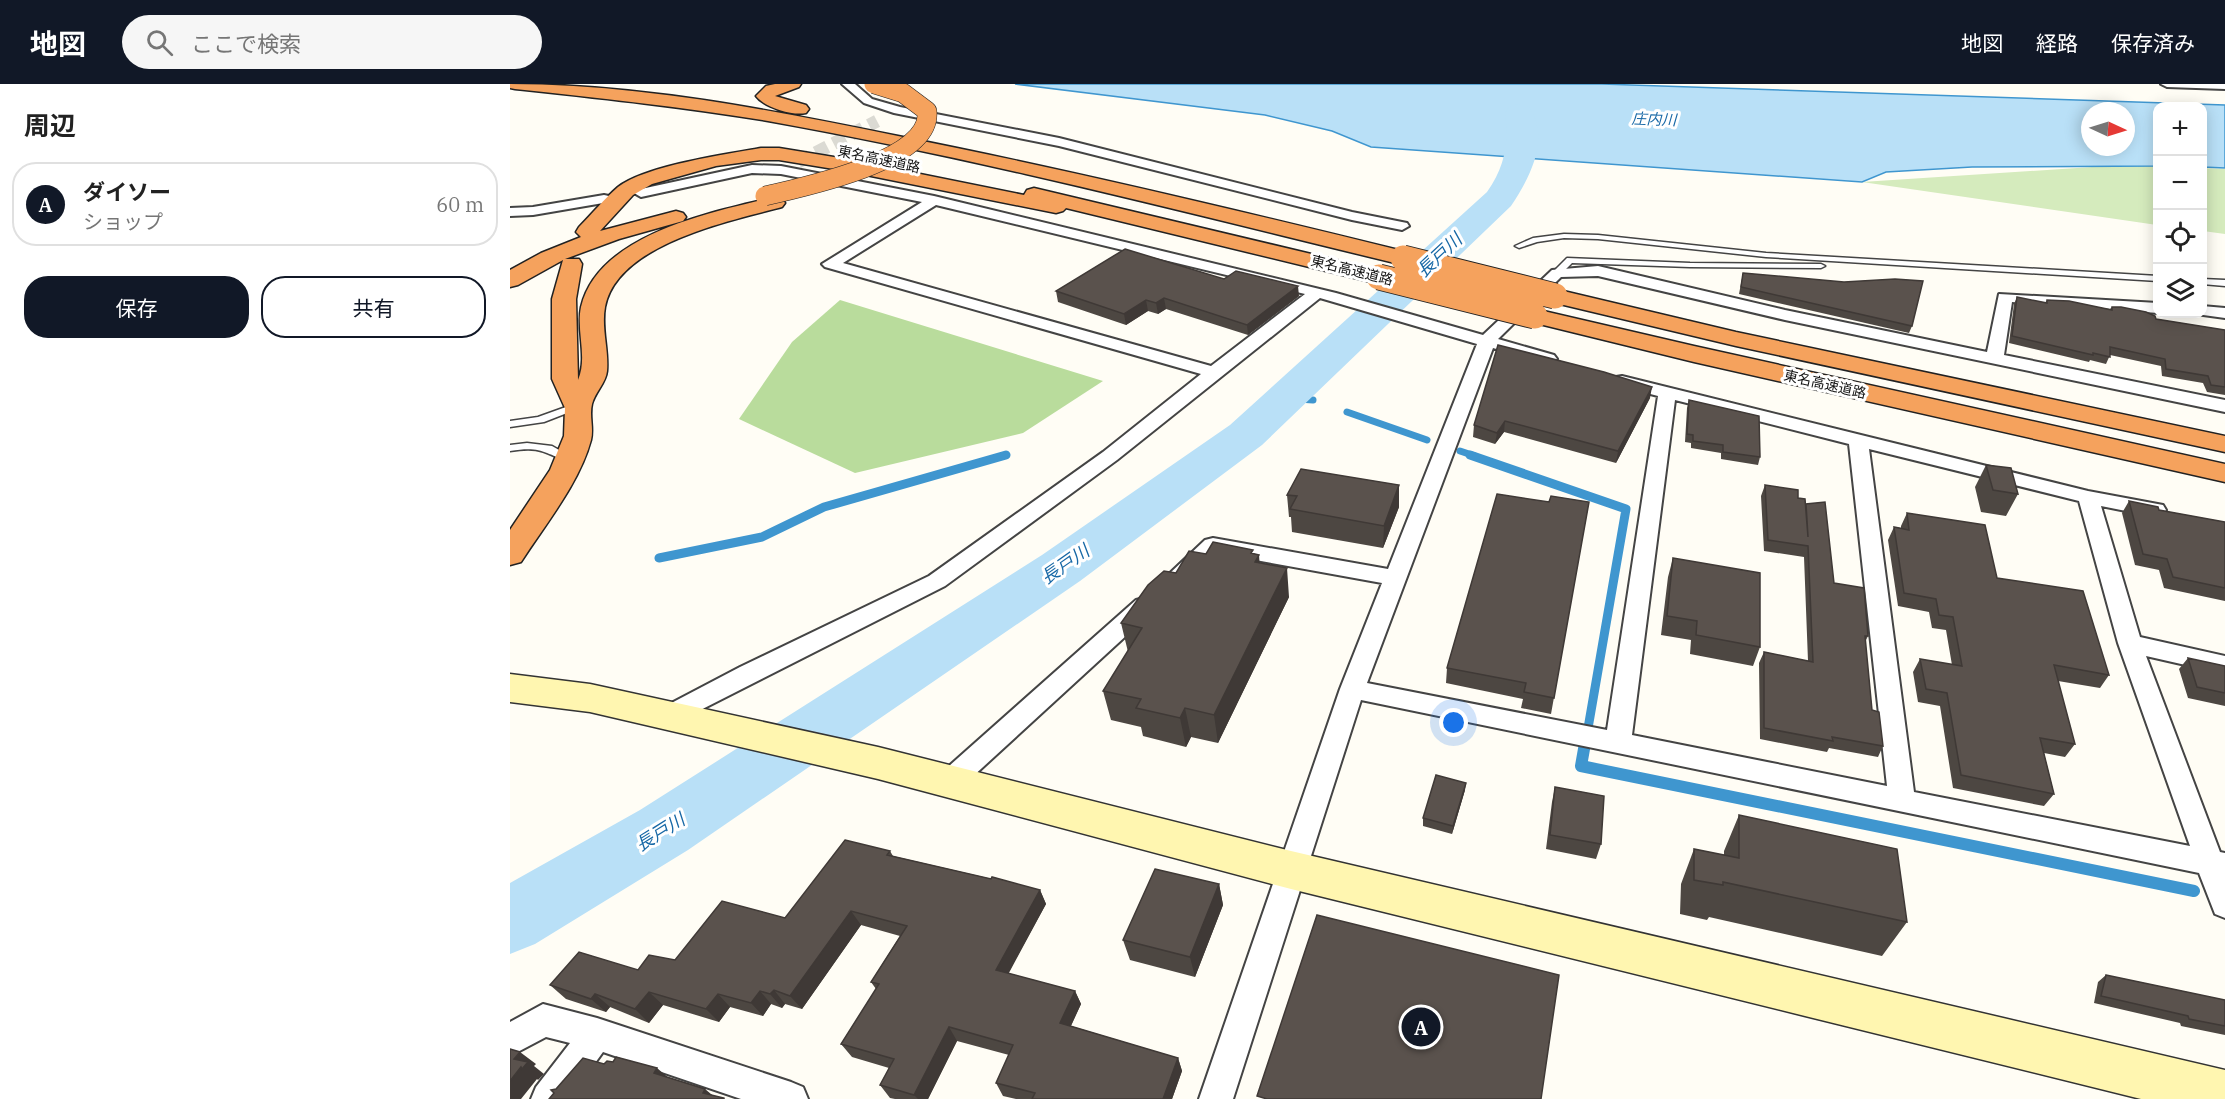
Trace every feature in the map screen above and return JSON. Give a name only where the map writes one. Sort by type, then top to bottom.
[{"type":"highway","name":"東名高速道路","points":[[514,84],[766,116],[978,158],[1403,258],[1556,284],[1736,339],[2225,444]]},
{"type":"highway","points":[[793,84],[772,90],[764,96],[782,104],[939,145],[978,158]]},
{"type":"highway","points":[[578,406],[594,373],[593,306],[597,291],[608,277],[636,253],[676,232],[878,163],[920,137],[927,127],[927,111],[920,102],[874,84]]},
{"type":"highway","points":[[510,280],[549,257],[597,238],[828,189],[895,166],[918,154],[938,137],[946,125],[943,102],[932,93],[914,84]]},
{"type":"highway","points":[[510,99],[690,124]]},
{"type":"highway","name":"東名高速道路","points":[[759,135],[895,162],[1320,262],[1740,365],[2225,473]]},
{"type":"highway","points":[[587,232],[626,191],[645,180],[715,161],[779,154],[1245,244],[1320,262]]},
{"type":"highway","points":[[510,554],[570,459],[578,437],[578,406],[565,379],[564,299],[571,264]]},
{"type":"street","points":[[848,84],[868,101],[898,111],[1059,142],[1352,216],[1402,226]]},
{"type":"street","points":[[2167,84],[2225,86]]},
{"type":"street","points":[[877,121],[898,111]]},
{"type":"street","points":[[781,170],[798,162]]},
{"type":"street","points":[[641,192],[689,184],[752,169],[781,170],[934,200],[1167,255],[1322,295],[1565,364]]},
{"type":"street","points":[[510,212],[533,211],[604,199]]},
{"type":"street","points":[[934,200],[830,264],[1214,372]]},
{"type":"street","points":[[1216,1099],[1352,689],[1487,341],[1556,284],[1598,271],[1785,315],[2225,406]]},
{"type":"street","points":[[669,716],[749,673],[937,581],[1110,456],[1214,372],[1322,295]]},
{"type":"street","points":[[1995,357],[2005,297],[2153,308]]},
{"type":"street","points":[[2207,311],[2225,313]]},
{"type":"street","points":[[1610,377],[1858,441],[2088,496],[2180,515]]},
{"type":"street","points":[[1614,743],[1667,393]]},
{"type":"street","points":[[1858,441],[1902,802]]},
{"type":"street","points":[[2088,496],[2130,644],[2218,865],[2225,905]]},
{"type":"street","points":[[949,782],[968,762],[1213,545],[1395,578]]},
{"type":"street","points":[[2130,644],[2225,665]]},
{"type":"street","points":[[510,688],[590,698],[878,763],[1291,870],[2225,1095]]},
{"type":"street","points":[[1352,689],[2218,865]]},
{"type":"street","points":[[510,1040],[543,1020],[597,1034],[791,1099]]},
{"type":"street","points":[[548,1099],[597,1034]]},
{"type":"lane","points":[[1519,246],[1536,240],[1564,236],[1598,237],[1705,250],[2153,279]]},
{"type":"lane","points":[[1556,284],[1570,260],[1690,265],[1817,266],[1854,260]]},
{"type":"lane","points":[[2207,281],[2225,283]]},
{"type":"lane","points":[[510,424],[540,420],[578,406]]},
{"type":"lane","points":[[510,447],[552,448],[570,459]]},
{"type":"green space","points":[[2122,165],[2153,166],[2153,224],[1862,182]]},
{"type":"green space","points":[[2207,168],[2225,169],[2225,234],[2207,232]]},
{"type":"green space","points":[[840,300],[1103,381],[1023,433],[855,473],[739,419],[792,342]]},
{"type":"water","name":"庄内川","points":[[1015,84],[1602,84],[2153,103],[2153,166],[1972,167],[1886,172],[1862,182],[1371,147],[1332,131],[1265,115]]},
{"type":"water","points":[[2207,104],[2225,105],[2225,168],[2207,167]]},
{"type":"building","points":[[1125,249],[1224,279],[1236,271],[1298,286],[1247,325],[1164,298],[1156,303],[1146,300],[1124,314],[1056,291]]},
{"type":"building","points":[[1743,273],[1844,282],[1895,279],[1923,281],[1912,326],[1741,287]]},
{"type":"building","points":[[2017,297],[2047,303],[2047,300],[2069,301],[2112,310],[2112,307],[2121,307],[2146,312],[2156,319],[2225,330],[2225,387],[2211,385],[2208,376],[2166,369],[2165,359],[2110,347],[2110,357],[2093,353],[2093,355],[2012,336]]},
{"type":"building","points":[[1498,345],[1604,372],[1652,387],[1618,451],[1505,421],[1497,433],[1474,425]]},
{"type":"building","points":[[1689,400],[1759,416],[1760,457],[1723,452],[1723,445],[1693,441],[1693,435],[1687,434]]},
{"type":"building","points":[[1986,465],[2011,468],[2018,494],[1993,490]]},
{"type":"building","points":[[1301,469],[1399,485],[1384,526],[1290,509],[1297,496],[1287,495]]},
{"type":"building","points":[[1765,485],[1798,490],[1798,498],[1805,499],[1808,537],[1806,504],[1825,502],[1834,583],[1864,588],[1868,636],[1865,636],[1872,710],[1879,712],[1883,746],[1832,737],[1833,741],[1764,728],[1764,652],[1813,662],[1808,546],[1768,540]]},
{"type":"building","points":[[1497,494],[1549,502],[1551,496],[1589,502],[1554,698],[1524,692],[1526,683],[1447,668]]},
{"type":"building","points":[[2129,501],[2158,507],[2159,510],[2225,522],[2225,588],[2173,577],[2167,559],[2143,554]]},
{"type":"building","points":[[1907,513],[1985,525],[1997,578],[2083,591],[2109,675],[2054,665],[2075,744],[2040,738],[2054,794],[1961,775],[1947,693],[1926,689],[1920,659],[1962,666],[1953,617],[1939,615],[1936,599],[1904,593],[1894,527],[1909,530]]},
{"type":"building","points":[[1213,542],[1253,550],[1251,553],[1259,555],[1255,562],[1287,568],[1214,715],[1185,708],[1180,718],[1136,708],[1141,699],[1103,691],[1142,628],[1121,623],[1148,585],[1164,571],[1176,573],[1189,551],[1206,554]]},
{"type":"building","points":[[1673,558],[1760,573],[1760,647],[1696,635],[1697,621],[1667,616]]},
{"type":"building","points":[[2188,658],[2225,666],[2225,693],[2197,687]]},
{"type":"building","points":[[1436,775],[1466,783],[1453,826],[1423,818]]},
{"type":"building","points":[[1555,787],[1604,796],[1601,844],[1550,835]]},
{"type":"building","points":[[1739,815],[1897,849],[1907,922],[1723,882],[1723,885],[1694,880],[1694,849],[1739,858]]},
{"type":"building","points":[[845,840],[890,851],[887,855],[991,879],[992,877],[1040,890],[996,970],[1075,991],[1060,1023],[1178,1058],[1163,1099],[1032,1099],[1035,1093],[996,1083],[1013,1045],[949,1027],[914,1095],[880,1085],[894,1059],[841,1044],[879,984],[871,982],[907,926],[851,911],[790,996],[774,990],[770,994],[760,991],[751,1003],[718,994],[706,1009],[649,992],[635,1009],[595,994],[591,999],[550,985],[579,952],[638,970],[649,955],[675,960],[722,901],[785,918]]},
{"type":"building","points":[[1155,869],[1219,884],[1190,957],[1123,940]]},
{"type":"building","points":[[1317,915],[1559,975],[1541,1099],[1267,1099],[1257,1096]]},
{"type":"building","points":[[2106,975],[2225,1000],[2225,1026],[2101,996]]},
{"type":"building","points":[[510,1049],[520,1052],[514,1059],[528,1062],[510,1081]]},
{"type":"building","points":[[616,1057],[657,1068],[654,1073],[705,1089],[703,1093],[724,1099],[549,1099],[554,1093],[551,1090],[556,1089],[583,1058],[604,1064],[607,1061],[613,1062]]},
{"type":"waterway","name":"長戸川","points":[[510,921],[664,830],[1061,568],[1246,435],[1499,199],[1513,178],[1520,158],[1522,138],[1519,113]]},
{"type":"waterway","points":[[1284,398],[1313,400]]},
{"type":"waterway","points":[[1347,412],[1427,440]]},
{"type":"waterway","points":[[1460,451],[1475,456]]},
{"type":"waterway","points":[[659,558],[762,537],[824,507],[1006,455],[1002,456]]},
{"type":"waterway","points":[[1470,455],[1626,509],[1587,734]]},
{"type":"waterway","points":[[1587,732],[1581,766],[2194,891]]},
{"type":"tunnel","points":[[798,162],[877,121]]},
{"type":"place","name":"ダイソー","points":[[1421,1027]]}]
